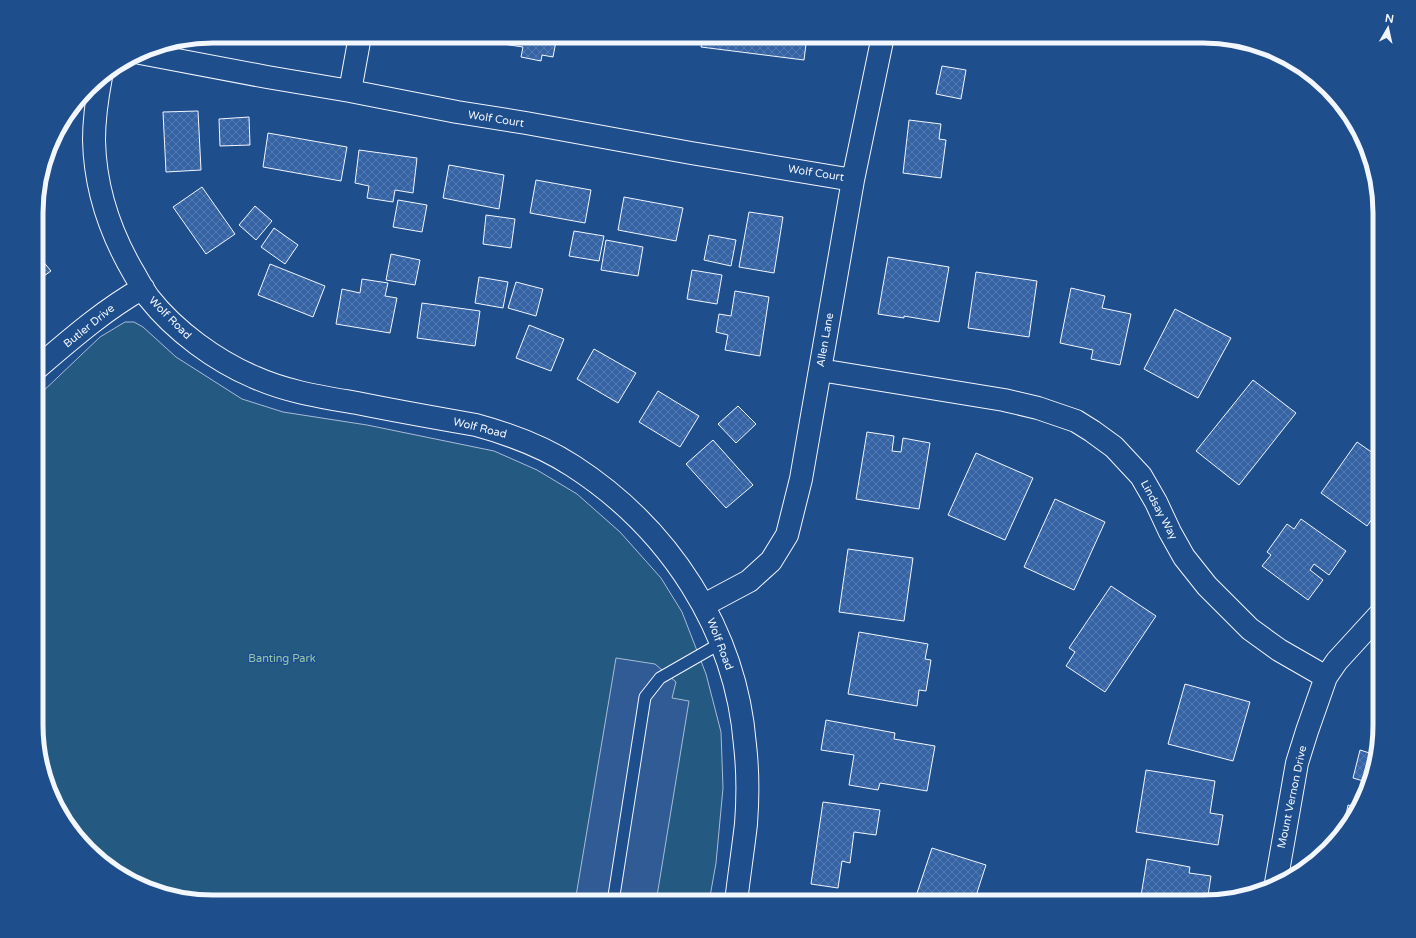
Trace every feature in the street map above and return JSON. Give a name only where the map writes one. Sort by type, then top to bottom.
[{"type":"street","points":[[350,91],[359,43]]},
{"type":"street","name":"Allen Lane","points":[[704,605],[749,581],[771,561],[787,535],[801,479],[853,180],[882,43]]},
{"type":"street","name":"Wolf Court","points":[[151,55],[457,112],[853,180]]},
{"type":"street","name":"Wolf Road","points":[[100,86],[95,116],[94,141],[96,171],[102,203],[124,258],[149,298],[171,322],[187,336],[231,366],[255,378],[280,387],[311,395],[476,425],[501,432],[526,442],[572,465],[616,497],[655,536],[689,580],[704,605],[730,667],[738,696],[745,744],[747,798],[746,823],[737,895]]},
{"type":"street","name":"Butler Drive","points":[[43,364],[110,308],[143,288]]},
{"type":"street","name":"Lindsay Way","points":[[820,370],[1004,400],[1038,408],[1076,421],[1092,430],[1114,447],[1141,476],[1184,557],[1207,586],[1250,629],[1279,650],[1326,677]]},
{"type":"street","name":"Mount Vernon Drive","points":[[1277,878],[1297,762],[1326,677],[1337,662],[1373,622]]},
{"type":"lane","points":[[614,895],[645,697],[660,678],[721,643]]},
{"type":"green space","name":"Banting Park","points":[[125,322],[134,322],[143,327],[176,357],[242,399],[283,412],[367,425],[494,451],[537,470],[577,494],[620,532],[661,578],[682,612],[706,674],[721,732],[723,788],[716,863],[710,895],[202,895],[180,892],[148,882],[128,872],[101,853],[78,828],[66,810],[56,790],[46,758],[43,736],[43,391],[100,337]]},
{"type":"shaded area","points":[[616,658],[655,664],[676,682],[672,698],[689,701],[657,895],[576,895]]},
{"type":"building","points":[[496,43],[556,43],[553,57],[542,55],[541,61],[521,57],[523,47]]},
{"type":"building","points":[[702,43],[806,43],[804,60],[701,47]]},
{"type":"building","points":[[942,66],[966,70],[961,99],[936,94]]},
{"type":"building","points":[[198,111],[201,170],[166,172],[163,112]]},
{"type":"building","points":[[249,117],[250,145],[220,146],[219,119]]},
{"type":"building","points":[[909,120],[941,124],[939,139],[946,140],[941,178],[903,173]]},
{"type":"building","points":[[268,133],[347,147],[341,181],[263,167]]},
{"type":"building","points":[[359,150],[417,158],[413,193],[395,190],[393,202],[367,198],[369,186],[355,183]]},
{"type":"building","points":[[449,165],[504,175],[499,209],[443,198]]},
{"type":"building","points":[[536,180],[591,190],[585,223],[530,213]]},
{"type":"building","points":[[202,187],[235,234],[206,254],[173,207]]},
{"type":"building","points":[[624,197],[683,208],[676,241],[618,230]]},
{"type":"building","points":[[398,200],[427,205],[422,232],[393,227]]},
{"type":"building","points":[[255,206],[272,221],[256,240],[239,225]]},
{"type":"building","points":[[749,212],[783,217],[774,273],[739,267]]},
{"type":"building","points":[[486,215],[515,219],[511,248],[483,244]]},
{"type":"building","points":[[274,228],[298,245],[285,264],[261,247]]},
{"type":"building","points":[[574,231],[604,236],[599,261],[569,256]]},
{"type":"building","points":[[709,235],[736,240],[731,266],[704,260]]},
{"type":"building","points":[[606,240],[643,247],[638,276],[601,270]]},
{"type":"building","points":[[391,254],[420,260],[415,285],[386,280]]},
{"type":"building","points":[[888,257],[949,267],[939,322],[904,316],[904,318],[878,314]]},
{"type":"building","points":[[43,261],[51,271],[43,277]]},
{"type":"building","points":[[270,264],[325,286],[313,317],[258,295]]},
{"type":"building","points":[[692,270],[722,275],[717,304],[687,299]]},
{"type":"building","points":[[976,272],[1037,281],[1029,337],[968,328]]},
{"type":"building","points":[[479,277],[508,282],[503,308],[475,303]]},
{"type":"building","points":[[362,279],[388,283],[385,296],[397,298],[390,333],[336,324],[342,289],[360,293]]},
{"type":"building","points":[[516,282],[543,289],[536,316],[508,308]]},
{"type":"building","points":[[1071,288],[1105,296],[1102,308],[1131,314],[1120,365],[1091,359],[1093,350],[1060,343]]},
{"type":"building","points":[[735,291],[769,297],[760,356],[725,350],[728,335],[716,332],[719,314],[731,316]]},
{"type":"building","points":[[422,303],[480,311],[475,346],[417,338]]},
{"type":"building","points":[[1175,309],[1231,338],[1198,398],[1144,369]]},
{"type":"building","points":[[529,325],[564,339],[551,371],[516,358]]},
{"type":"building","points":[[594,349],[636,373],[618,403],[577,379]]},
{"type":"building","points":[[1253,380],[1296,413],[1239,485],[1196,451]]},
{"type":"building","points":[[658,391],[699,416],[680,447],[639,422]]},
{"type":"building","points":[[738,406],[756,424],[736,443],[718,424]]},
{"type":"building","points":[[867,432],[894,436],[892,451],[901,452],[903,438],[930,443],[919,509],[856,499]]},
{"type":"building","points":[[713,440],[753,485],[726,508],[686,464]]},
{"type":"building","points":[[1357,442],[1373,453],[1373,518],[1367,526],[1321,493]]},
{"type":"building","points":[[976,453],[1033,478],[1005,540],[948,515]]},
{"type":"building","points":[[1055,499],[1105,522],[1074,590],[1024,567]]},
{"type":"building","points":[[1301,519],[1346,551],[1329,575],[1314,564],[1310,570],[1323,580],[1308,600],[1262,566],[1271,555],[1267,552],[1287,524],[1294,529]]},
{"type":"building","points":[[848,549],[913,558],[904,621],[839,612]]},
{"type":"building","points":[[1111,586],[1156,616],[1105,692],[1066,666],[1075,652],[1069,648]]},
{"type":"building","points":[[859,632],[928,644],[925,659],[931,660],[926,691],[919,690],[917,706],[848,694]]},
{"type":"building","points":[[1185,684],[1250,702],[1233,761],[1168,744]]},
{"type":"building","points":[[826,720],[895,733],[894,739],[935,746],[927,791],[880,783],[878,790],[849,785],[854,755],[821,750]]},
{"type":"building","points":[[1360,750],[1371,753],[1363,781],[1353,778]]},
{"type":"building","points":[[1146,770],[1215,781],[1210,813],[1223,815],[1218,845],[1136,832]]},
{"type":"building","points":[[823,802],[880,810],[876,835],[854,832],[850,863],[842,861],[838,888],[811,884]]},
{"type":"building","points":[[1348,805],[1352,806],[1350,810],[1346,816]]},
{"type":"building","points":[[932,848],[986,865],[976,895],[916,895]]},
{"type":"building","points":[[1147,859],[1190,867],[1189,873],[1211,876],[1208,895],[1141,895]]}]
